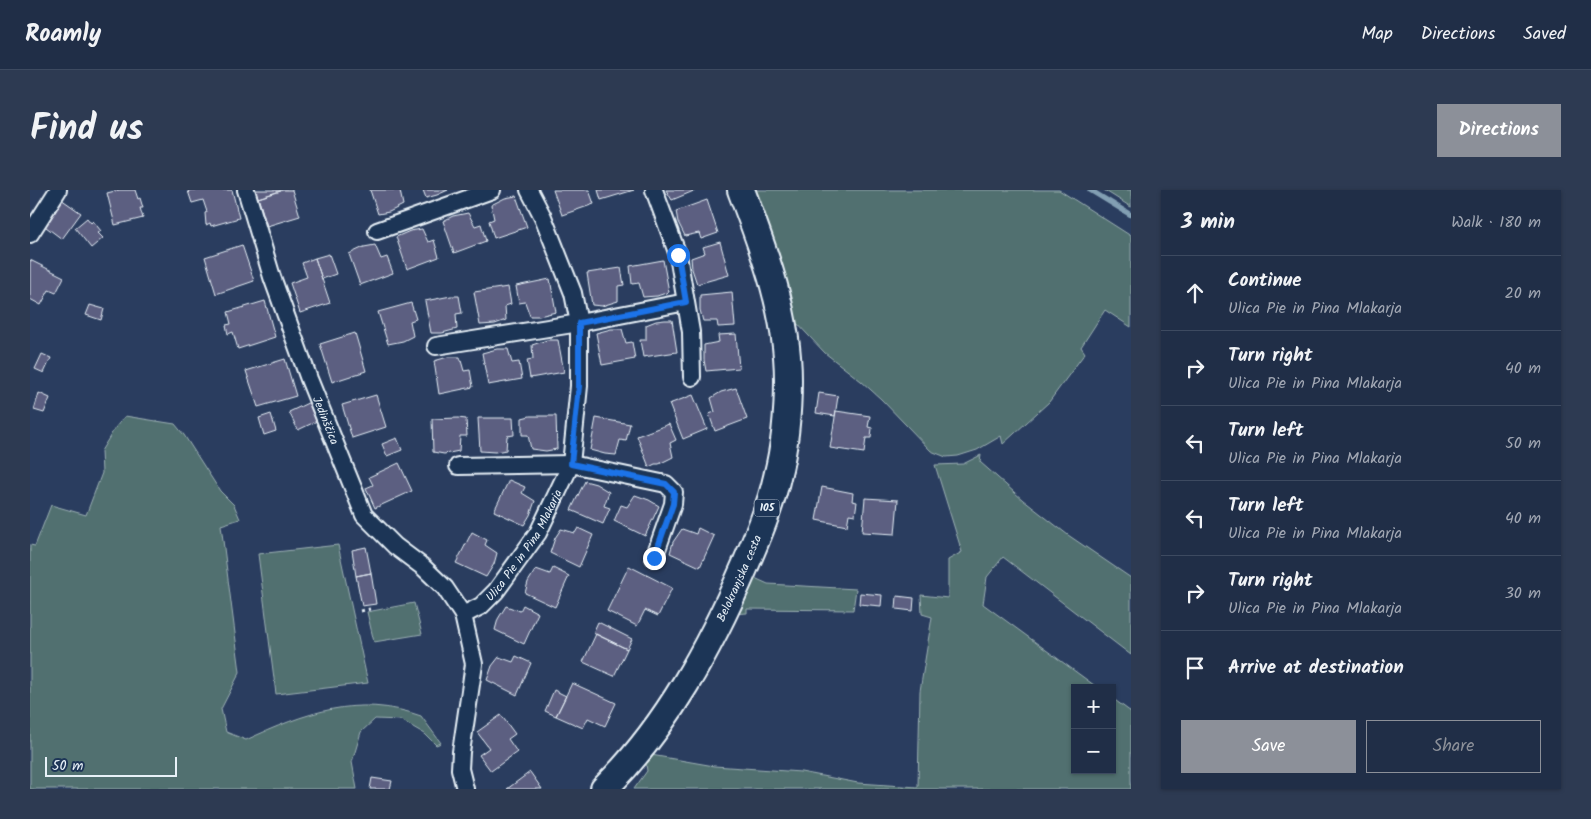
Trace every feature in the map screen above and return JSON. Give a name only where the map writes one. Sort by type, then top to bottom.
[{"type":"main road","name":"Belokranjska cesta","points":[[604,789],[619,774],[666,716],[703,652],[734,591],[757,536],[777,477],[786,426],[788,378],[782,318],[769,265],[740,190]]},
{"type":"street","points":[[30,234],[58,190]]},
{"type":"street","name":"Jedinščica","points":[[246,190],[272,277],[306,370],[364,515],[395,546],[424,567],[445,588],[463,615]]},
{"type":"street","points":[[377,231],[492,190]]},
{"type":"street","name":"Ulica Pie in Pina Mlakarja","points":[[463,615],[481,606],[496,590],[538,533],[571,464],[579,386],[579,323],[573,293],[543,217],[529,190]]},
{"type":"street","points":[[654,190],[678,255],[691,332],[692,377]]},
{"type":"street","points":[[436,346],[579,323],[686,302]]},
{"type":"street","points":[[458,466],[571,464],[666,484],[674,492],[673,504],[654,558]]},
{"type":"street","points":[[463,615],[474,664],[461,752],[460,769],[466,789]]},
{"type":"path","points":[[360,611],[370,609]]},
{"type":"green space","points":[[755,190],[1059,190],[1131,236],[1131,327],[1105,310],[1081,347],[1085,353],[1049,402],[1003,444],[1001,436],[977,450],[958,456],[946,457],[931,451],[881,399],[825,353],[793,319],[791,297],[781,260]]},
{"type":"green space","points":[[1104,190],[1131,190],[1131,207]]},
{"type":"green space","points":[[125,416],[175,424],[220,491],[234,505],[240,519],[221,525],[240,672],[221,709],[226,732],[246,740],[310,714],[353,706],[375,706],[398,709],[421,716],[441,743],[436,745],[425,734],[401,720],[375,719],[361,732],[352,762],[357,789],[30,789],[30,545],[35,546],[51,505],[86,515],[102,473],[101,451]]},
{"type":"green space","points":[[981,455],[980,462],[1023,500],[1068,535],[1131,578],[1131,655],[1003,557],[987,577],[983,604],[1093,684],[1071,684],[1071,774],[1116,774],[1116,701],[1131,712],[1131,789],[634,789],[647,771],[646,764],[651,755],[714,766],[801,772],[858,783],[918,787],[920,691],[932,617],[922,614],[921,595],[948,598],[948,560],[962,552],[935,465],[963,464]]},
{"type":"green space","points":[[338,545],[368,683],[276,694],[258,554]]},
{"type":"green space","points":[[748,575],[768,584],[856,589],[853,610],[747,609],[747,613],[730,614]]},
{"type":"green space","points":[[414,603],[422,634],[374,642],[367,612]]},
{"type":"building","points":[[119,190],[135,190],[143,208],[140,208],[143,218],[115,225],[107,193]]},
{"type":"building","points":[[232,190],[239,218],[211,226],[210,223],[206,225],[205,213],[207,212],[203,200],[192,203],[188,191]]},
{"type":"building","points":[[256,190],[280,190],[281,191],[258,198]]},
{"type":"building","points":[[283,190],[292,190],[300,216],[267,226],[258,198]]},
{"type":"building","points":[[370,190],[403,190],[400,191],[403,205],[389,212],[378,214]]},
{"type":"building","points":[[423,190],[448,190],[426,198]]},
{"type":"building","points":[[553,190],[589,190],[594,204],[562,215]]},
{"type":"building","points":[[598,190],[634,190],[601,200]]},
{"type":"building","points":[[666,190],[696,190],[672,200]]},
{"type":"building","points":[[516,196],[527,227],[494,238],[489,221],[494,219],[491,205],[505,198]]},
{"type":"building","points":[[61,199],[81,213],[62,239],[42,224]]},
{"type":"building","points":[[707,200],[718,233],[701,239],[699,233],[685,236],[678,222],[676,211]]},
{"type":"building","points":[[468,213],[475,226],[481,224],[486,241],[454,253],[443,221],[453,216]]},
{"type":"building","points":[[87,218],[91,223],[93,221],[101,231],[98,233],[103,238],[91,248],[75,228]]},
{"type":"building","points":[[422,229],[428,242],[434,240],[439,257],[407,269],[396,237],[410,231]]},
{"type":"building","points":[[720,242],[729,275],[697,284],[691,258],[705,253],[703,247]]},
{"type":"building","points":[[242,245],[254,281],[216,294],[205,257]]},
{"type":"building","points":[[375,245],[381,259],[387,257],[393,273],[360,285],[349,254],[364,247]]},
{"type":"building","points":[[329,254],[336,274],[322,279],[315,258]]},
{"type":"building","points":[[315,258],[330,303],[300,313],[290,283],[307,277],[302,263]]},
{"type":"building","points":[[30,260],[64,277],[56,293],[49,290],[41,305],[30,299]]},
{"type":"building","points":[[663,260],[669,292],[657,296],[643,297],[639,283],[632,284],[630,266]]},
{"type":"building","points":[[621,268],[624,285],[618,286],[618,301],[602,306],[592,305],[587,273]]},
{"type":"building","points":[[550,279],[556,312],[530,316],[525,302],[519,303],[516,286]]},
{"type":"building","points":[[508,287],[511,304],[505,306],[506,320],[495,324],[480,325],[474,292]]},
{"type":"building","points":[[732,292],[735,326],[718,327],[717,321],[703,321],[700,310],[700,295]]},
{"type":"building","points":[[459,296],[462,313],[456,314],[457,329],[442,333],[431,333],[425,301]]},
{"type":"building","points":[[265,301],[275,337],[238,349],[233,332],[228,334],[226,325],[231,324],[228,312]]},
{"type":"building","points":[[411,303],[416,319],[410,321],[413,336],[403,341],[388,344],[378,312]]},
{"type":"building","points":[[90,305],[104,309],[101,320],[86,315]]},
{"type":"building","points":[[672,320],[677,352],[643,357],[640,340],[646,340],[646,325]]},
{"type":"building","points":[[611,329],[622,329],[626,343],[632,342],[635,359],[602,365],[596,333]]},
{"type":"building","points":[[355,333],[366,371],[332,382],[320,344]]},
{"type":"building","points":[[736,334],[739,368],[706,371],[704,345],[719,342],[718,335]]},
{"type":"building","points":[[547,340],[558,340],[564,372],[530,378],[527,360],[533,359],[532,345]]},
{"type":"building","points":[[497,349],[508,349],[512,363],[519,362],[522,379],[488,385],[482,353]]},
{"type":"building","points":[[42,354],[51,358],[44,373],[35,369]]},
{"type":"building","points":[[448,357],[460,357],[464,371],[470,370],[473,387],[439,394],[434,361]]},
{"type":"building","points":[[285,359],[296,396],[258,407],[246,371]]},
{"type":"building","points":[[736,388],[747,419],[715,431],[709,414],[715,412],[711,398],[721,392]]},
{"type":"building","points":[[39,393],[50,398],[44,413],[34,410]]},
{"type":"building","points":[[819,393],[838,396],[835,416],[816,413]]},
{"type":"building","points":[[376,395],[386,427],[352,438],[342,405]]},
{"type":"building","points":[[693,395],[707,429],[683,439],[669,404]]},
{"type":"building","points":[[312,401],[321,419],[298,430],[289,412]]},
{"type":"building","points":[[836,411],[870,416],[868,427],[872,428],[871,438],[866,438],[864,453],[830,448]]},
{"type":"building","points":[[271,414],[276,431],[264,435],[259,418]]},
{"type":"building","points":[[530,416],[556,416],[557,449],[546,451],[531,449],[528,435],[522,435],[522,418]]},
{"type":"building","points":[[478,418],[513,418],[514,435],[507,436],[506,450],[495,452],[480,451]]},
{"type":"building","points":[[596,418],[630,424],[626,441],[620,440],[616,455],[590,450]]},
{"type":"building","points":[[432,419],[466,419],[467,436],[460,436],[459,451],[444,454],[433,452]]},
{"type":"building","points":[[669,424],[676,440],[670,443],[673,457],[649,467],[637,436]]},
{"type":"building","points":[[397,438],[402,450],[387,456],[382,444]]},
{"type":"building","points":[[399,463],[412,491],[375,508],[366,488],[373,485],[369,477]]},
{"type":"building","points":[[509,480],[525,487],[522,493],[535,501],[524,525],[494,511]]},
{"type":"building","points":[[585,481],[596,484],[609,492],[604,506],[610,508],[603,524],[571,510]]},
{"type":"building","points":[[822,487],[853,493],[852,501],[857,502],[855,515],[849,514],[847,526],[816,520]]},
{"type":"building","points":[[635,495],[659,506],[645,536],[614,521],[621,505],[627,507]]},
{"type":"building","points":[[865,498],[898,500],[895,534],[862,532]]},
{"type":"building","points":[[578,528],[593,535],[579,567],[550,553],[555,538],[561,529],[575,533]]},
{"type":"building","points":[[698,528],[714,536],[700,567],[670,553],[673,542],[682,529],[696,534]]},
{"type":"building","points":[[472,532],[487,540],[485,545],[497,553],[494,564],[486,577],[456,563]]},
{"type":"building","points":[[366,547],[371,573],[356,576],[352,550]]},
{"type":"building","points":[[629,566],[672,588],[658,616],[645,610],[637,626],[607,611]]},
{"type":"building","points":[[553,568],[569,576],[555,607],[525,593],[528,582],[536,569],[550,574]]},
{"type":"building","points":[[371,573],[376,604],[362,606],[356,576]]},
{"type":"building","points":[[860,593],[882,595],[881,606],[859,604]]},
{"type":"building","points":[[897,596],[914,598],[913,611],[896,609]]},
{"type":"building","points":[[523,605],[538,613],[524,644],[495,630],[498,619],[506,606],[520,611]]},
{"type":"building","points":[[598,622],[632,639],[627,649],[593,633]]},
{"type":"building","points":[[596,634],[627,649],[614,676],[583,662]]},
{"type":"building","points":[[516,656],[531,663],[517,695],[487,680],[492,666],[499,657],[513,662]]},
{"type":"building","points":[[572,683],[616,703],[605,726],[588,718],[583,728],[556,716]]},
{"type":"building","points":[[554,690],[566,696],[556,716],[545,711]]},
{"type":"building","points":[[501,715],[515,734],[508,739],[517,752],[491,771],[479,755],[489,748],[477,732]]},
{"type":"building","points":[[530,772],[542,789],[507,789]]},
{"type":"building","points":[[372,778],[392,781],[390,789],[370,789]]},
{"type":"waterway","points":[[1090,190],[1131,215]]},
{"type":"route","points":[[654,558],[673,504],[674,492],[666,484],[571,464],[579,386],[579,323],[686,302],[678,255]]}]
